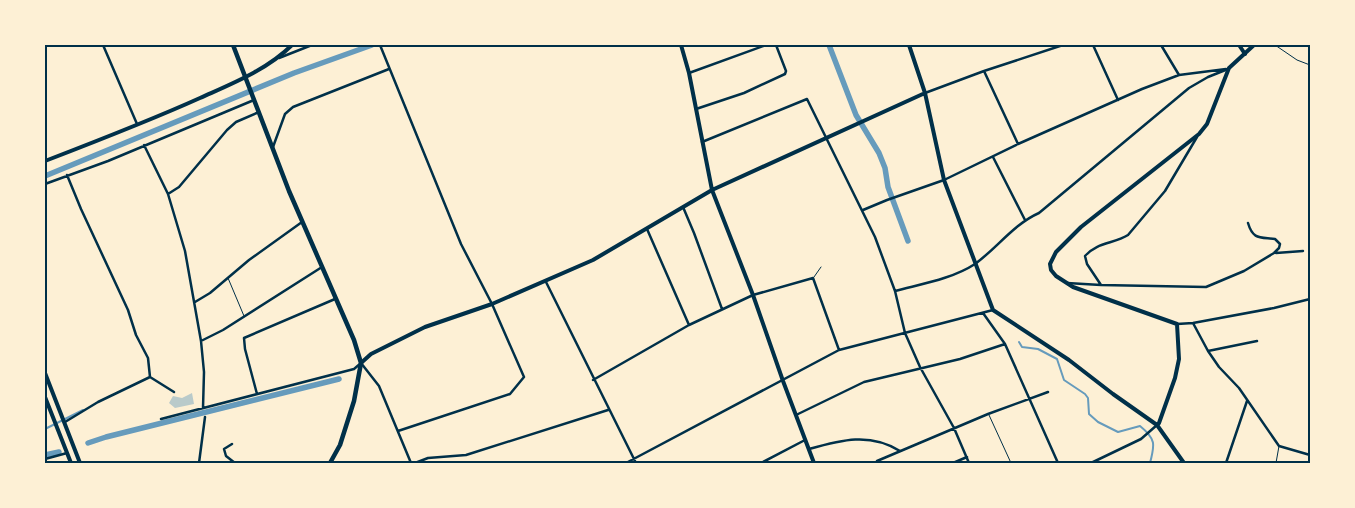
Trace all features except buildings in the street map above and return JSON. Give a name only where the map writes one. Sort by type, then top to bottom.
[{"type":"main road","points":[[233,45],[302,222],[354,340],[361,363],[348,422],[340,444],[330,463]]},
{"type":"street","points":[[103,45],[138,126]]},
{"type":"street","points":[[45,162],[138,126],[247,80],[292,45]]},
{"type":"street","points":[[271,61],[312,45]]},
{"type":"street","points":[[380,45],[461,244],[492,304],[524,377],[510,394],[398,431]]},
{"type":"street","points":[[681,45],[689,73],[712,190],[753,295],[814,463]]},
{"type":"street","points":[[689,73],[766,45]]},
{"type":"street","points":[[696,109],[744,92],[785,74],[786,71],[776,45]]},
{"type":"street","points":[[909,45],[925,93],[944,180],[994,310],[1069,360],[1157,425],[1184,463]]},
{"type":"street","points":[[161,419],[354,369],[371,354],[425,327],[492,304],[593,260],[712,190],[827,137],[925,93],[1063,45]]},
{"type":"street","points":[[1093,45],[1118,100]]},
{"type":"street","points":[[1161,45],[1179,75]]},
{"type":"street","points":[[1238,45],[1245,54]]},
{"type":"street","points":[[895,291],[933,281],[976,263],[1025,220],[1038,212],[1189,88],[1229,68],[1254,45]]},
{"type":"street","points":[[863,210],[944,180],[1018,144],[1179,75],[1229,68]]},
{"type":"street","points":[[1101,285],[1087,264],[1085,256],[1104,243],[1128,235],[1165,190],[1207,124],[1229,68]]},
{"type":"street","points":[[273,148],[286,114],[293,107],[389,69]]},
{"type":"street","points":[[984,71],[1018,144]]},
{"type":"street","points":[[702,142],[807,98],[875,236],[895,291],[905,333],[920,367],[954,428],[969,463]]},
{"type":"street","points":[[45,184],[108,160],[254,99]]},
{"type":"street","points":[[168,194],[179,187],[227,130],[236,122],[259,112]]},
{"type":"street","points":[[1199,134],[1090,219],[1052,258],[1051,270],[1066,283],[1086,292],[1177,324],[1193,323],[1274,308],[1310,299]]},
{"type":"street","points":[[144,145],[168,194],[185,252],[201,341],[204,372],[203,408]]},
{"type":"street","points":[[992,157],[1025,220]]},
{"type":"street","points":[[67,175],[128,310],[136,335],[148,358],[150,377]]},
{"type":"street","points":[[683,207],[722,309]]},
{"type":"street","points":[[195,302],[210,293],[249,260],[302,222]]},
{"type":"street","points":[[1066,283],[1206,287],[1244,271],[1279,248],[1278,241],[1257,237],[1252,232],[1248,222]]},
{"type":"street","points":[[647,229],[689,325]]},
{"type":"street","points":[[1274,253],[1303,251]]},
{"type":"street","points":[[201,341],[223,330],[322,267]]},
{"type":"street","points":[[593,380],[689,325],[722,309],[753,295],[813,278],[839,350]]},
{"type":"street","points":[[546,282],[593,380],[635,461]]},
{"type":"street","points":[[257,394],[245,349],[244,338],[335,299]]},
{"type":"street","points":[[626,463],[635,461],[839,350],[994,310]]},
{"type":"street","points":[[983,313],[1005,344],[1058,463]]},
{"type":"street","points":[[1193,323],[1219,367],[1239,388],[1279,446],[1310,455]]},
{"type":"street","points":[[1091,463],[1141,440],[1157,425],[1169,396],[1179,358],[1177,324]]},
{"type":"street","points":[[1208,351],[1257,340]]},
{"type":"street","points":[[796,415],[864,382],[920,367],[960,359],[1005,344]]},
{"type":"street","points":[[361,363],[378,386],[410,463]]},
{"type":"street","points":[[45,372],[80,463]]},
{"type":"street","points":[[150,377],[174,392]]},
{"type":"street","points":[[65,422],[98,402],[150,377]]},
{"type":"street","points":[[877,461],[988,414],[1048,392]]},
{"type":"street","points":[[45,397],[71,463]]},
{"type":"street","points":[[1226,463],[1247,401]]},
{"type":"street","points":[[415,463],[428,458],[466,455],[608,410]]},
{"type":"street","points":[[199,463],[205,417]]},
{"type":"street","points":[[809,449],[845,439],[866,438],[879,441],[900,451]]},
{"type":"street","points":[[761,463],[805,440]]},
{"type":"street","points":[[232,444],[224,449],[226,456],[235,463]]},
{"type":"street","points":[[45,459],[68,453]]},
{"type":"street","points":[[953,463],[966,457]]},
{"type":"lane","points":[[1275,45],[1297,60],[1310,66]]},
{"type":"lane","points":[[813,278],[821,267]]},
{"type":"lane","points":[[228,278],[244,316]]},
{"type":"lane","points":[[988,414],[1011,463]]},
{"type":"lane","points":[[1276,463],[1279,446]]},
{"type":"shaded area","points":[[192,393],[194,404],[175,408],[169,403],[173,396],[182,398]]},
{"type":"waterway","points":[[45,176],[294,73],[372,45]]},
{"type":"waterway","points":[[829,45],[856,115],[879,153],[885,168],[888,187],[908,241]]},
{"type":"waterway","points":[[1019,342],[1022,347],[1038,349],[1057,359],[1064,380],[1085,394],[1088,398],[1089,414],[1098,422],[1118,432],[1140,426],[1152,438],[1153,451],[1150,463]]},
{"type":"waterway","points":[[88,443],[339,379]]},
{"type":"waterway","points":[[45,429],[83,410]]},
{"type":"waterway","points":[[45,455],[59,452]]}]
